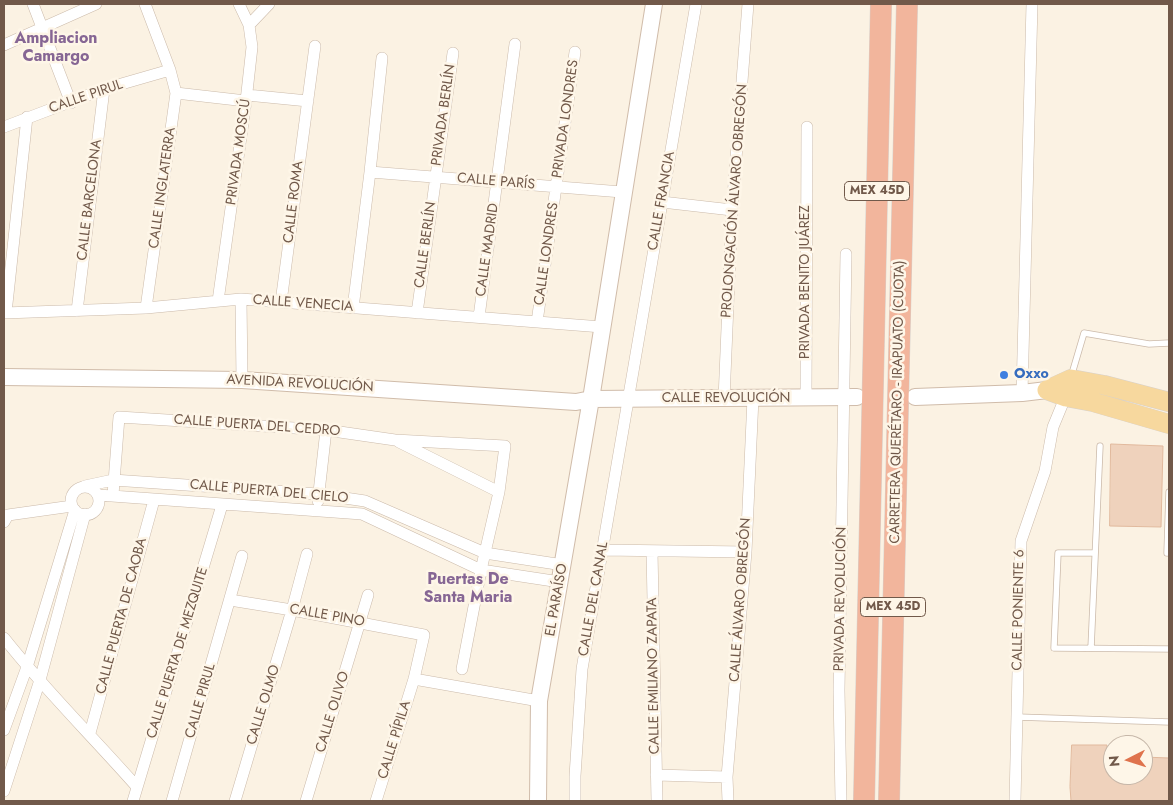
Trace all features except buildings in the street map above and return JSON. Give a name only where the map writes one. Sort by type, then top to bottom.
[{"type":"highway","name":"CARRETERA QUERÉTARO - IRAPUATO (CUOTA)","points":[[864,801],[881,4]]},
{"type":"highway","name":"CARRETERA QUERÉTARO - IRAPUATO (CUOTA)","points":[[889,801],[907,4]]},
{"type":"main road","points":[[593,399],[622,192],[654,4]]},
{"type":"main road","name":"AVENIDA REVOLUCIÓN","points":[[4,377],[242,380],[576,402],[593,399]]},
{"type":"main road","points":[[916,396],[1022,393],[1104,385],[1169,402]]},
{"type":"main road","points":[[1068,388],[1092,402],[1169,424]]},
{"type":"main road","name":"CALLE REVOLUCIÓN","points":[[593,399],[850,397]]},
{"type":"main road","name":"EL PARAÍSO","points":[[538,801],[539,701],[593,399]]},
{"type":"street","points":[[32,4],[71,103]]},
{"type":"street","points":[[4,45],[92,4]]},
{"type":"street","name":"CALLE INGLATERRA","points":[[145,4],[170,70],[176,93],[146,308]]},
{"type":"street","name":"PRIVADA MOSCÚ","points":[[218,301],[247,98],[252,47],[249,25],[239,4]]},
{"type":"street","points":[[249,25],[269,4]]},
{"type":"street","name":"CALLE FRANCIA","points":[[625,399],[662,202],[696,4]]},
{"type":"street","name":"PROLONGACIÓN ÁLVARO OBREGÓN","points":[[724,399],[732,210],[748,4]]},
{"type":"street","points":[[1022,393],[1032,4]]},
{"type":"street","name":"CALLE MADRID","points":[[479,317],[515,44]]},
{"type":"street","name":"CALLE ROMA","points":[[281,302],[315,46]]},
{"type":"street","name":"PRIVADA LONDRES","points":[[556,187],[575,52]]},
{"type":"street","name":"PRIVADA BERLÍN","points":[[436,178],[453,53]]},
{"type":"street","points":[[353,308],[382,58]]},
{"type":"street","name":"CALLE PIRUL","points":[[4,127],[104,89],[170,70]]},
{"type":"street","name":"CALLE BARCELONA","points":[[77,310],[104,89]]},
{"type":"street","points":[[176,93],[308,101]]},
{"type":"street","points":[[5,313],[27,117]]},
{"type":"street","name":"PRIVADA BENITO JUÁREZ","points":[[806,398],[807,127]]},
{"type":"street","name":"CALLE PARÍS","points":[[370,172],[622,192]]},
{"type":"street","name":"CALLE BERLÍN","points":[[417,312],[436,178]]},
{"type":"street","name":"CALLE LONDRES","points":[[536,322],[556,187]]},
{"type":"street","points":[[662,202],[732,210]]},
{"type":"street","name":"PRIVADA REVOLUCIÓN","points":[[841,801],[839,690],[850,397],[846,254]]},
{"type":"street","points":[[241,299],[242,380]]},
{"type":"street","name":"CALLE VENECIA","points":[[5,313],[146,308],[241,299],[602,327]]},
{"type":"street","name":"CALLE PONIENTE 6","points":[[1015,801],[1021,541],[1045,471],[1053,427],[1068,388]]},
{"type":"street","name":"CALLE ÁLVARO OBREGÓN","points":[[728,801],[727,777],[746,552],[753,398]]},
{"type":"street","name":"CALLE DEL CANAL","points":[[576,801],[575,776],[582,669],[603,550],[625,399]]},
{"type":"street","name":"CALLE PUERTA DEL CEDRO","points":[[113,480],[119,417],[326,430],[395,440],[505,446],[499,492],[395,440]]},
{"type":"street","points":[[317,510],[326,430]]},
{"type":"street","points":[[113,480],[113,495]]},
{"type":"street","name":"CALLE PUERTA DEL CIELO","points":[[85,486],[113,480],[318,494],[365,502],[485,553],[561,573]]},
{"type":"street","points":[[4,522],[8,515],[77,510],[92,513],[97,508],[98,495],[93,489],[85,486],[79,488],[74,493],[77,510],[40,680],[4,791]]},
{"type":"street","points":[[462,670],[481,570],[499,492]]},
{"type":"street","name":"CALLE PUERTA DEL CIELO","points":[[98,495],[362,514],[481,570],[561,573]]},
{"type":"street","name":"CALLE PUERTA DE CAOBA","points":[[90,733],[154,500]]},
{"type":"street","name":"CALLE PUERTA DE MEZQUITE","points":[[133,801],[222,505]]},
{"type":"street","points":[[4,730],[28,667],[77,510]]},
{"type":"street","points":[[603,550],[746,552]]},
{"type":"street","name":"CALLE EMILIANO ZAPATA","points":[[652,551],[656,801]]},
{"type":"street","name":"CALLE OLMO","points":[[235,801],[292,610],[306,554]]},
{"type":"street","name":"CALLE PIRUL","points":[[172,801],[242,556]]},
{"type":"street","name":"CALLE OLIVO","points":[[306,801],[368,595]]},
{"type":"street","name":"CALLE PINO","points":[[230,600],[424,634]]},
{"type":"street","name":"CALLE PÍPILA","points":[[376,801],[414,679],[424,634]]},
{"type":"street","points":[[4,638],[137,787]]},
{"type":"street","points":[[414,679],[539,701]]},
{"type":"street","points":[[656,776],[727,777]]},
{"type":"lane","points":[[1068,388],[1084,333],[1149,344],[1169,343]]},
{"type":"lane","points":[[1091,648],[1100,446]]},
{"type":"lane","points":[[1169,492],[1167,553],[1169,553]]},
{"type":"lane","points":[[1095,553],[1058,553],[1054,648],[1169,649]]},
{"type":"lane","points":[[1017,717],[1169,722]]},
{"type":"place","name":"Oxxo","points":[[1004,375]]},
{"type":"district","name":"Ampliacion Camargo","points":[[56,48]]},
{"type":"district","name":"Puertas De Santa Maria","points":[[468,589]]}]
